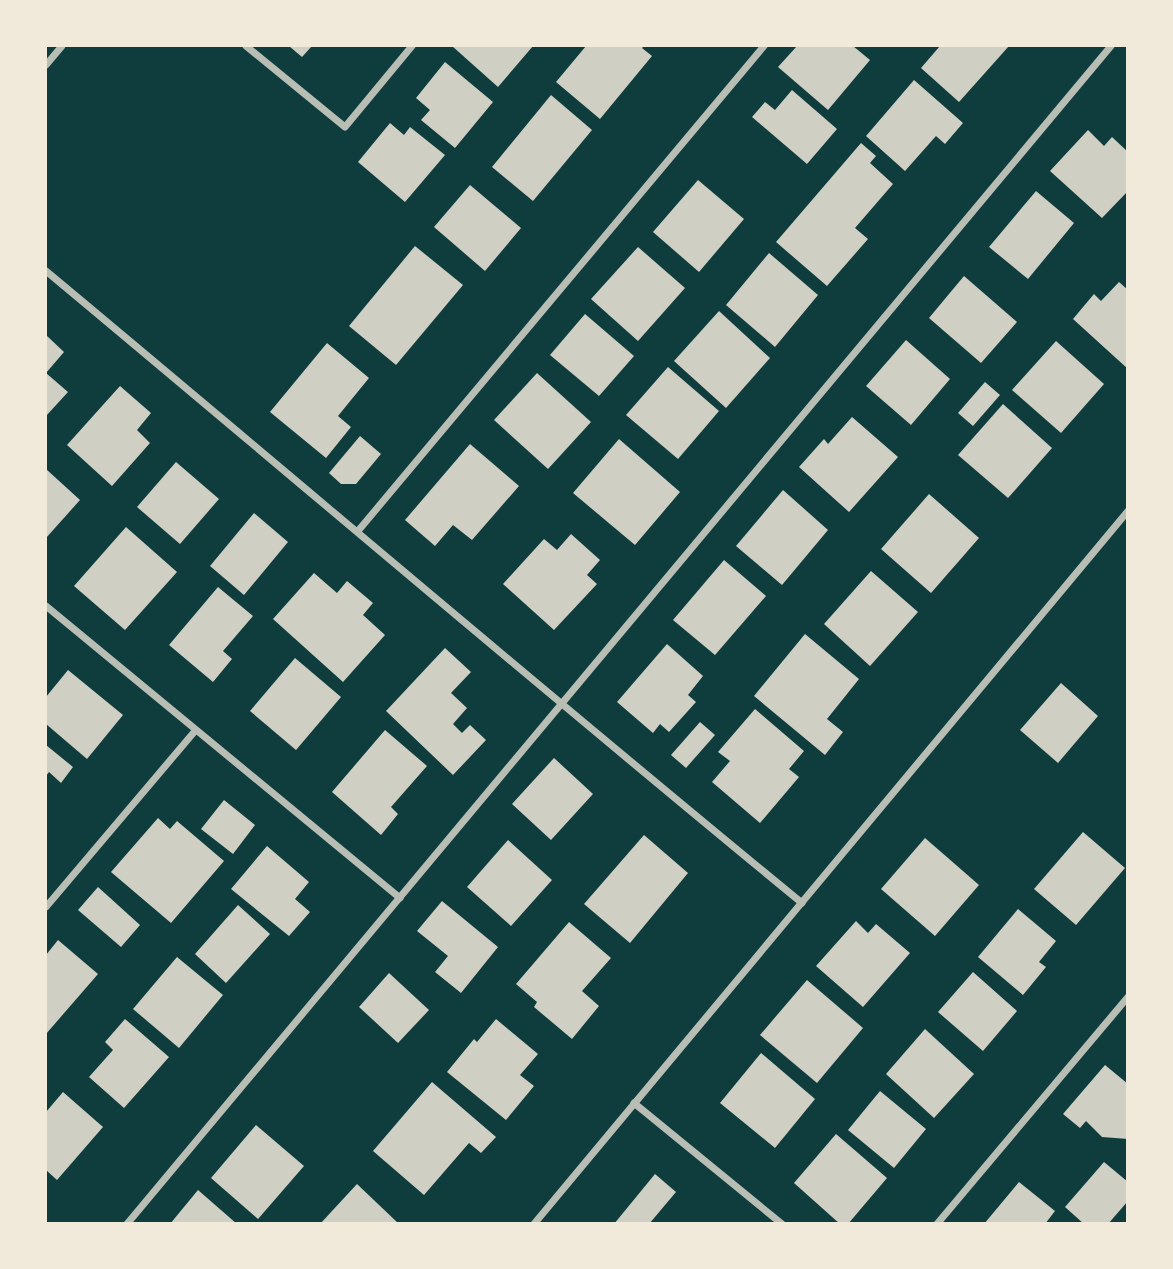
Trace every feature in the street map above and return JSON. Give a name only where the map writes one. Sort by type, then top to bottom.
[{"type":"street","points":[[46,65],[62,46]]},
{"type":"street","points":[[246,46],[345,127],[412,46]]},
{"type":"street","points":[[358,531],[764,46]]},
{"type":"street","points":[[127,1223],[1111,46]]},
{"type":"street","points":[[46,271],[358,531],[561,706],[802,902]]},
{"type":"street","points":[[534,1223],[1128,511]]},
{"type":"street","points":[[46,606],[400,898]]},
{"type":"street","points":[[46,907],[195,730]]},
{"type":"street","points":[[937,1223],[1128,997]]},
{"type":"street","points":[[634,1103],[782,1223]]},
{"type":"building","points":[[289,46],[312,46],[302,57]]},
{"type":"building","points":[[452,46],[533,46],[498,87]]},
{"type":"building","points":[[586,46],[644,46],[642,48],[652,56],[600,119],[556,82]]},
{"type":"building","points":[[797,46],[853,46],[870,60],[828,110],[778,67]]},
{"type":"building","points":[[940,46],[1009,46],[959,102],[921,68]]},
{"type":"building","points":[[445,62],[493,102],[455,148],[421,120],[430,110],[416,98]]},
{"type":"building","points":[[914,80],[963,123],[945,144],[936,136],[905,171],[866,136]]},
{"type":"building","points":[[792,90],[837,129],[807,164],[752,117],[765,102],[775,110]]},
{"type":"building","points":[[551,95],[592,130],[533,201],[492,167]]},
{"type":"building","points":[[390,123],[404,135],[410,127],[445,155],[405,202],[358,162]]},
{"type":"building","points":[[1088,130],[1104,146],[1112,137],[1128,152],[1128,191],[1102,218],[1050,171]]},
{"type":"building","points":[[861,143],[876,156],[870,163],[893,184],[855,228],[868,239],[827,286],[776,242]]},
{"type":"building","points":[[698,180],[744,219],[699,272],[653,232]]},
{"type":"building","points":[[470,185],[521,228],[485,271],[434,227]]},
{"type":"building","points":[[1036,191],[1074,223],[1028,279],[989,247]]},
{"type":"building","points":[[415,246],[463,285],[396,365],[349,326]]},
{"type":"building","points":[[638,247],[685,288],[638,341],[591,299]]},
{"type":"building","points":[[769,253],[818,295],[775,347],[726,305]]},
{"type":"building","points":[[964,276],[1017,322],[981,363],[929,318]]},
{"type":"building","points":[[1119,282],[1128,290],[1128,369],[1073,319],[1094,294],[1101,301]]},
{"type":"building","points":[[719,311],[770,358],[726,408],[674,361]]},
{"type":"building","points":[[585,314],[634,356],[599,396],[550,355]]},
{"type":"building","points":[[46,335],[64,352],[46,373]]},
{"type":"building","points":[[906,340],[950,379],[911,425],[866,386]]},
{"type":"building","points":[[1056,341],[1104,384],[1061,433],[1012,390]]},
{"type":"building","points":[[327,343],[369,378],[338,416],[351,427],[326,458],[270,412]]},
{"type":"building","points":[[668,367],[719,411],[678,459],[626,415]]},
{"type":"building","points":[[46,373],[68,392],[46,416]]},
{"type":"building","points":[[537,373],[591,422],[548,469],[494,420]]},
{"type":"building","points":[[985,382],[1000,395],[973,426],[958,413]]},
{"type":"building","points":[[120,386],[151,413],[137,430],[150,443],[112,486],[67,445]]},
{"type":"building","points":[[1003,404],[1052,448],[1008,498],[958,455]]},
{"type":"building","points":[[852,417],[898,457],[849,512],[799,467],[824,439],[828,444]]},
{"type":"building","points":[[360,436],[381,454],[356,484],[341,484],[329,473]]},
{"type":"building","points":[[619,439],[680,492],[635,545],[573,493]]},
{"type":"building","points":[[470,444],[519,486],[472,540],[453,525],[435,546],[405,520]]},
{"type":"building","points":[[176,462],[219,499],[180,544],[137,507]]},
{"type":"building","points":[[46,469],[80,500],[46,538]]},
{"type":"building","points":[[783,490],[828,530],[782,585],[736,546]]},
{"type":"building","points":[[929,494],[979,538],[931,593],[881,549]]},
{"type":"building","points":[[254,513],[288,542],[244,595],[210,566]]},
{"type":"building","points":[[126,527],[177,572],[125,630],[74,586]]},
{"type":"building","points":[[571,534],[600,560],[587,575],[597,584],[554,630],[503,584],[544,539],[557,550]]},
{"type":"building","points":[[724,560],[766,596],[715,655],[673,620]]},
{"type":"building","points":[[871,571],[918,612],[870,666],[824,624]]},
{"type":"building","points":[[314,573],[337,593],[347,581],[373,603],[363,615],[385,635],[343,682],[273,619]]},
{"type":"building","points":[[218,587],[253,616],[223,651],[232,659],[213,682],[169,645]]},
{"type":"building","points":[[805,634],[859,679],[827,719],[843,732],[825,755],[754,696]]},
{"type":"building","points":[[667,644],[703,676],[688,695],[696,702],[669,732],[660,724],[653,733],[617,702]]},
{"type":"building","points":[[445,648],[471,672],[451,693],[467,708],[453,724],[462,733],[470,725],[486,740],[453,775],[386,711]]},
{"type":"building","points":[[295,658],[341,697],[296,750],[250,711]]},
{"type":"building","points":[[68,670],[123,715],[87,759],[46,724],[46,697]]},
{"type":"building","points":[[1061,683],[1098,716],[1058,763],[1020,730]]},
{"type":"building","points":[[755,709],[804,751],[789,769],[799,777],[760,823],[712,782],[730,761],[718,752]]},
{"type":"building","points":[[700,722],[715,735],[686,768],[671,755]]},
{"type":"building","points":[[385,730],[427,766],[391,807],[398,814],[381,835],[332,792]]},
{"type":"building","points":[[46,745],[73,767],[61,783],[49,772],[46,776]]},
{"type":"building","points":[[554,758],[593,794],[551,840],[512,804]]},
{"type":"building","points":[[224,800],[255,825],[233,854],[201,829]]},
{"type":"building","points":[[158,818],[170,829],[177,821],[224,861],[171,923],[111,872]]},
{"type":"building","points":[[1083,832],[1125,868],[1076,925],[1034,889]]},
{"type":"building","points":[[644,835],[688,873],[630,943],[584,904]]},
{"type":"building","points":[[925,838],[979,885],[935,936],[881,889]]},
{"type":"building","points":[[508,840],[552,880],[511,926],[467,887]]},
{"type":"building","points":[[267,846],[309,882],[295,899],[310,912],[289,936],[231,889]]},
{"type":"building","points":[[98,887],[140,925],[121,947],[78,910]]},
{"type":"building","points":[[442,901],[498,947],[461,993],[435,972],[448,956],[417,931]]},
{"type":"building","points":[[238,905],[270,934],[226,983],[195,954]]},
{"type":"building","points":[[1018,909],[1056,941],[1039,962],[1046,967],[1023,995],[978,957]]},
{"type":"building","points":[[856,921],[868,933],[876,924],[910,953],[863,1007],[816,966]]},
{"type":"building","points":[[569,922],[611,958],[582,991],[599,1006],[572,1039],[534,1007],[537,1002],[516,984]]},
{"type":"building","points":[[58,940],[98,974],[46,1034],[46,955]]},
{"type":"building","points":[[177,957],[223,995],[179,1048],[133,1009]]},
{"type":"building","points":[[973,972],[1017,1011],[983,1051],[938,1012]]},
{"type":"building","points":[[389,973],[429,1010],[398,1043],[359,1007]]},
{"type":"building","points":[[807,980],[863,1028],[817,1083],[760,1035]]},
{"type":"building","points":[[125,1019],[169,1057],[124,1108],[89,1077],[113,1050],[105,1042]]},
{"type":"building","points":[[496,1019],[538,1054],[520,1075],[534,1086],[506,1120],[447,1072],[474,1039],[477,1042]]},
{"type":"building","points":[[925,1029],[974,1074],[934,1118],[886,1074]]},
{"type":"building","points":[[761,1053],[815,1099],[775,1148],[720,1103]]},
{"type":"building","points":[[1105,1065],[1128,1084],[1128,1139],[1102,1137],[1086,1121],[1080,1128],[1063,1114]]},
{"type":"building","points":[[432,1082],[496,1137],[481,1153],[469,1143],[424,1195],[373,1151]]},
{"type":"building","points":[[880,1091],[926,1129],[894,1168],[848,1130]]},
{"type":"building","points":[[63,1092],[103,1127],[57,1180],[46,1170],[46,1112]]},
{"type":"building","points":[[256,1125],[304,1166],[258,1219],[211,1178]]},
{"type":"building","points":[[836,1134],[887,1178],[848,1224],[840,1224],[794,1183]]},
{"type":"building","points":[[1104,1162],[1128,1182],[1128,1201],[1108,1224],[1084,1224],[1065,1207]]},
{"type":"building","points":[[655,1174],[676,1192],[649,1224],[614,1224]]},
{"type":"building","points":[[1019,1182],[1055,1211],[1045,1224],[984,1224]]},
{"type":"building","points":[[357,1184],[399,1224],[320,1224]]},
{"type":"building","points":[[198,1190],[237,1224],[170,1224]]}]
